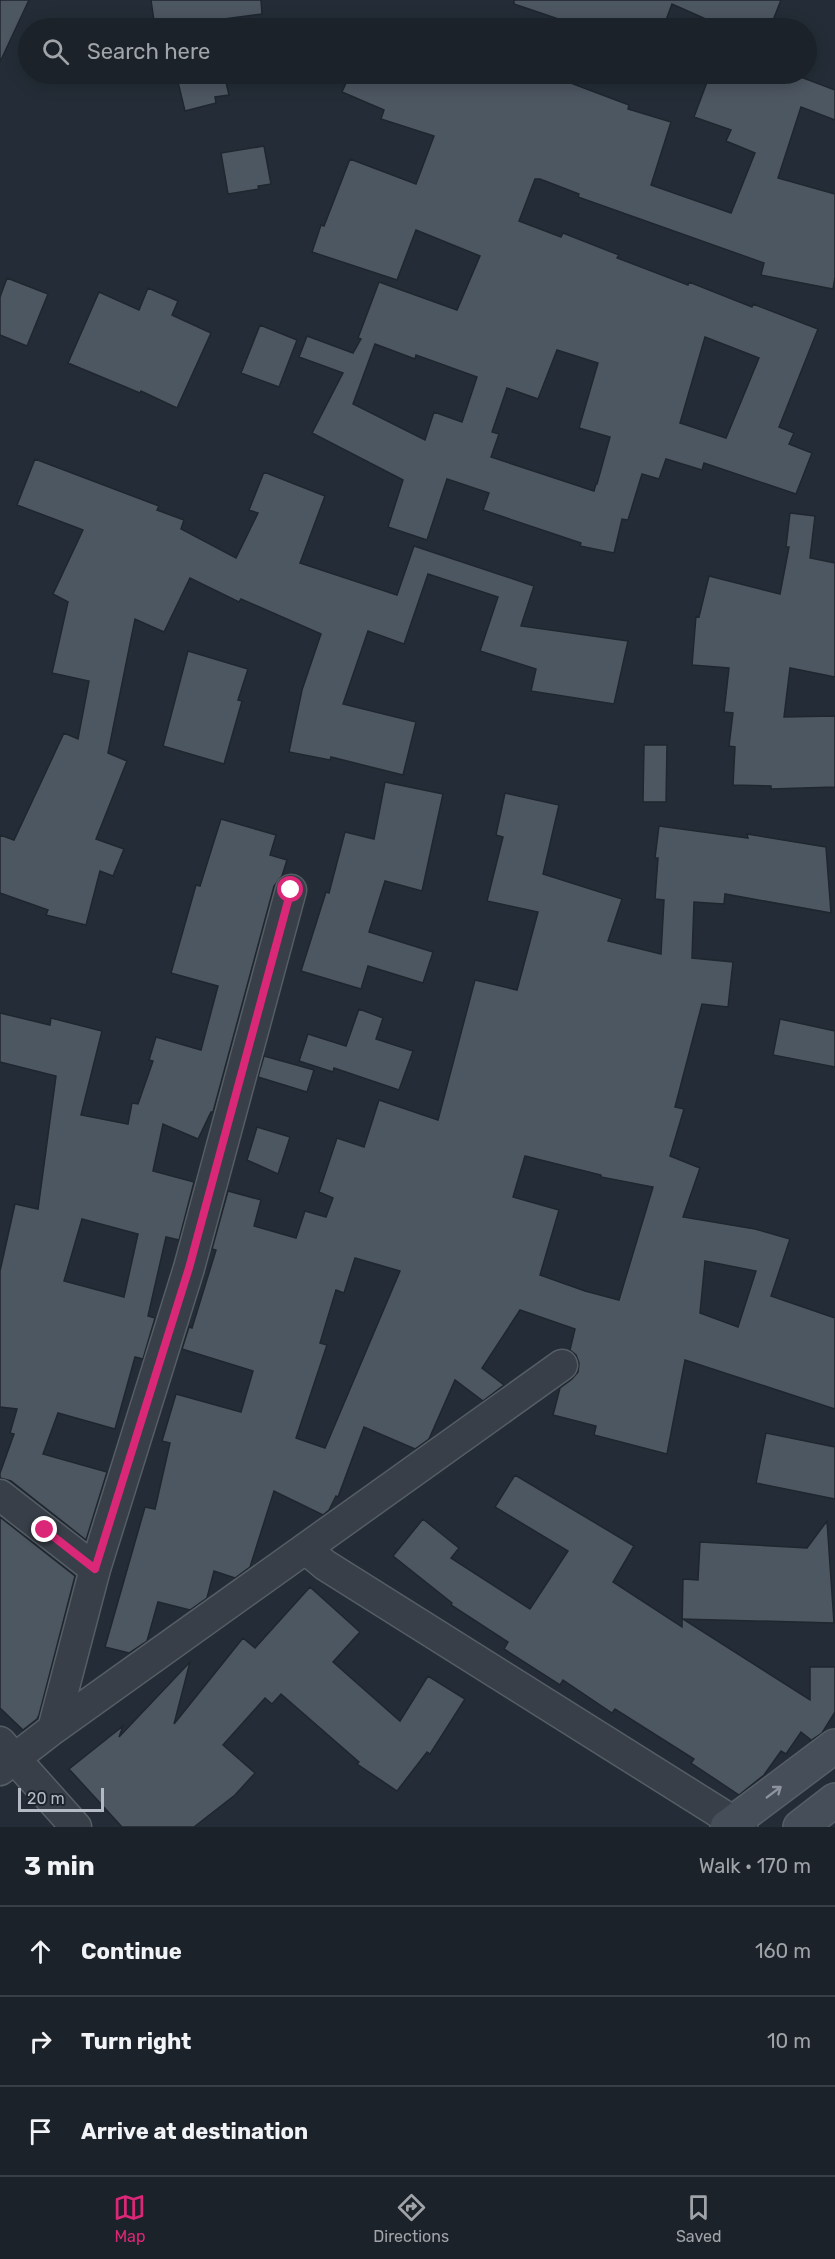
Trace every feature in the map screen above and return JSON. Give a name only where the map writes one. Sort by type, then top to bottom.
[{"type":"main road","points":[[734,1825],[835,1746]]},
{"type":"main road","points":[[800,1827],[835,1800]]},
{"type":"street","points":[[53,1729],[95,1569],[189,1268],[291,890]]},
{"type":"street","points":[[76,1827],[5,1757],[53,1729],[562,1365]]},
{"type":"street","points":[[0,1496],[95,1569]]},
{"type":"street","points":[[306,1549],[325,1565],[734,1825]]},
{"type":"building","points":[[0,0],[29,0],[21,18],[18,18],[18,24],[0,62]]},
{"type":"building","points":[[151,0],[261,0],[262,14],[231,18],[154,18]]},
{"type":"building","points":[[514,0],[781,0],[774,18],[704,18],[672,4],[667,18],[555,18],[514,4]]},
{"type":"building","points":[[817,83],[835,90],[835,120],[801,107],[778,178],[835,194],[833,289],[761,275],[764,263],[578,197],[579,194],[540,179],[535,179],[519,221],[561,237],[563,233],[619,255],[617,258],[688,285],[689,282],[752,307],[753,304],[818,329],[779,427],[794,433],[789,444],[812,453],[796,494],[704,463],[702,470],[666,459],[659,479],[642,474],[628,520],[622,519],[614,553],[580,546],[581,543],[483,510],[489,493],[447,479],[427,540],[388,527],[403,480],[312,433],[343,373],[299,357],[307,336],[353,353],[361,339],[358,338],[379,282],[457,310],[480,256],[416,230],[397,280],[312,252],[321,225],[324,226],[350,159],[416,184],[434,136],[381,119],[384,110],[342,92],[346,84],[573,84],[629,105],[628,109],[671,122],[651,185],[731,213],[755,153],[726,141],[731,130],[694,117],[706,84]],"holes":[[[705,337],[759,358],[726,438],[680,423]],[[375,344],[415,359],[416,355],[477,377],[462,422],[434,412],[425,440],[353,404]],[[557,350],[598,363],[579,428],[610,437],[594,491],[491,457],[499,434],[492,432],[507,388],[538,399]]]},
{"type":"building","points":[[178,84],[226,84],[229,95],[215,97],[216,103],[185,111]]},
{"type":"building","points":[[264,146],[271,184],[258,186],[259,189],[228,194],[221,153]]},
{"type":"building","points":[[7,278],[48,294],[27,346],[0,335],[0,297]]},
{"type":"building","points":[[148,288],[178,301],[172,315],[211,333],[177,408],[141,391],[140,393],[68,363],[99,292],[139,310]]},
{"type":"building","points":[[260,325],[297,340],[279,387],[241,373]]},
{"type":"building","points":[[35,459],[159,506],[157,510],[184,520],[181,529],[236,558],[258,513],[249,510],[264,472],[325,496],[300,563],[397,595],[414,546],[534,586],[521,626],[628,641],[614,704],[531,691],[536,669],[480,651],[498,597],[428,574],[404,644],[368,631],[343,704],[416,722],[403,775],[331,757],[330,760],[289,752],[302,690],[321,634],[241,599],[239,602],[190,578],[164,632],[135,619],[108,753],[127,761],[96,839],[124,849],[113,876],[100,871],[86,925],[46,915],[48,910],[0,893],[0,835],[14,840],[64,733],[78,739],[89,681],[52,673],[68,602],[53,594],[83,530],[17,505]]},
{"type":"building","points":[[790,513],[815,516],[810,558],[835,563],[835,677],[790,668],[784,717],[835,716],[835,787],[771,789],[771,786],[733,785],[735,747],[729,746],[733,713],[724,712],[729,668],[692,665],[696,616],[699,617],[709,576],[780,594],[789,547],[786,547]]},
{"type":"building","points":[[188,651],[248,669],[238,700],[242,701],[224,764],[163,746]]},
{"type":"building","points":[[644,745],[667,745],[666,802],[643,802]]},
{"type":"building","points":[[385,782],[443,794],[422,891],[385,881],[369,932],[433,952],[423,983],[368,966],[361,989],[301,971],[326,892],[329,893],[345,832],[374,839]]},
{"type":"building","points":[[505,793],[559,805],[543,874],[622,899],[608,941],[661,954],[664,900],[655,899],[658,858],[655,858],[659,826],[748,838],[747,834],[826,847],[831,913],[725,894],[724,904],[694,902],[692,958],[733,962],[728,1007],[702,1004],[675,1107],[684,1109],[670,1156],[700,1168],[683,1217],[755,1229],[790,1239],[771,1296],[835,1318],[835,1409],[685,1360],[667,1454],[594,1435],[596,1426],[553,1415],[560,1388],[578,1372],[579,1363],[576,1355],[570,1350],[575,1329],[520,1310],[482,1368],[504,1385],[483,1401],[455,1380],[429,1439],[415,1449],[364,1427],[338,1497],[336,1496],[329,1510],[323,1515],[274,1491],[250,1567],[235,1578],[214,1571],[207,1598],[190,1610],[158,1602],[147,1641],[129,1653],[105,1647],[145,1507],[155,1509],[170,1443],[162,1441],[176,1394],[241,1412],[253,1371],[182,1349],[189,1327],[192,1328],[216,1250],[212,1249],[228,1191],[261,1200],[254,1226],[296,1238],[305,1211],[326,1217],[333,1198],[319,1192],[337,1138],[364,1147],[379,1100],[438,1120],[475,980],[517,990],[538,912],[487,901],[503,837],[496,835]],"holes":[[[525,1156],[601,1175],[601,1177],[653,1187],[619,1300],[540,1275],[559,1210],[513,1197]],[[355,1258],[400,1271],[325,1448],[296,1438],[327,1345],[320,1343],[336,1290],[344,1293]],[[705,1261],[756,1271],[738,1327],[700,1313]]]},
{"type":"building","points":[[221,819],[276,835],[270,855],[287,860],[282,876],[274,886],[213,1112],[198,1139],[163,1124],[153,1171],[194,1182],[179,1240],[166,1237],[148,1316],[155,1318],[143,1359],[135,1357],[115,1429],[58,1413],[43,1454],[107,1472],[86,1540],[11,1481],[0,1478],[14,1434],[10,1433],[17,1409],[0,1407],[0,1271],[15,1204],[38,1209],[56,1076],[0,1062],[0,1013],[50,1025],[51,1018],[102,1031],[81,1115],[128,1124],[132,1103],[138,1104],[153,1061],[149,1060],[156,1037],[201,1050],[218,986],[171,973],[196,885],[200,886]],"holes":[[[82,1219],[138,1234],[124,1297],[64,1281]]]},
{"type":"building","points":[[359,1009],[383,1018],[376,1039],[413,1051],[399,1090],[334,1068],[333,1072],[299,1061],[308,1034],[346,1046]]},
{"type":"building","points":[[780,1019],[835,1031],[835,1067],[773,1055]]},
{"type":"building","points":[[264,1056],[314,1070],[307,1092],[258,1077]]},
{"type":"building","points":[[257,1127],[290,1137],[278,1174],[247,1160]]},
{"type":"building","points":[[766,1433],[835,1447],[835,1499],[756,1483]]},
{"type":"building","points":[[515,1475],[634,1546],[613,1582],[682,1627],[683,1579],[698,1580],[700,1542],[807,1548],[827,1521],[834,1623],[683,1619],[810,1700],[810,1667],[835,1667],[835,1712],[822,1733],[810,1741],[801,1732],[786,1754],[781,1751],[764,1775],[739,1795],[691,1763],[694,1759],[615,1709],[612,1713],[563,1680],[560,1685],[504,1649],[508,1642],[451,1605],[452,1603],[393,1556],[423,1519],[459,1548],[451,1558],[530,1609],[568,1551],[495,1507]]},
{"type":"building","points":[[0,1517],[75,1576],[39,1715],[23,1730],[0,1708]]},
{"type":"building","points":[[310,1587],[360,1632],[333,1662],[400,1721],[428,1676],[465,1699],[430,1754],[427,1752],[397,1791],[357,1764],[359,1762],[281,1694],[272,1704],[265,1698],[223,1745],[255,1773],[235,1795],[194,1827],[122,1827],[69,1769],[123,1726],[119,1737],[190,1662],[174,1724],[243,1638],[255,1648]]},
{"type":"route","points":[[45,1530],[95,1569],[189,1268],[291,890]]}]
